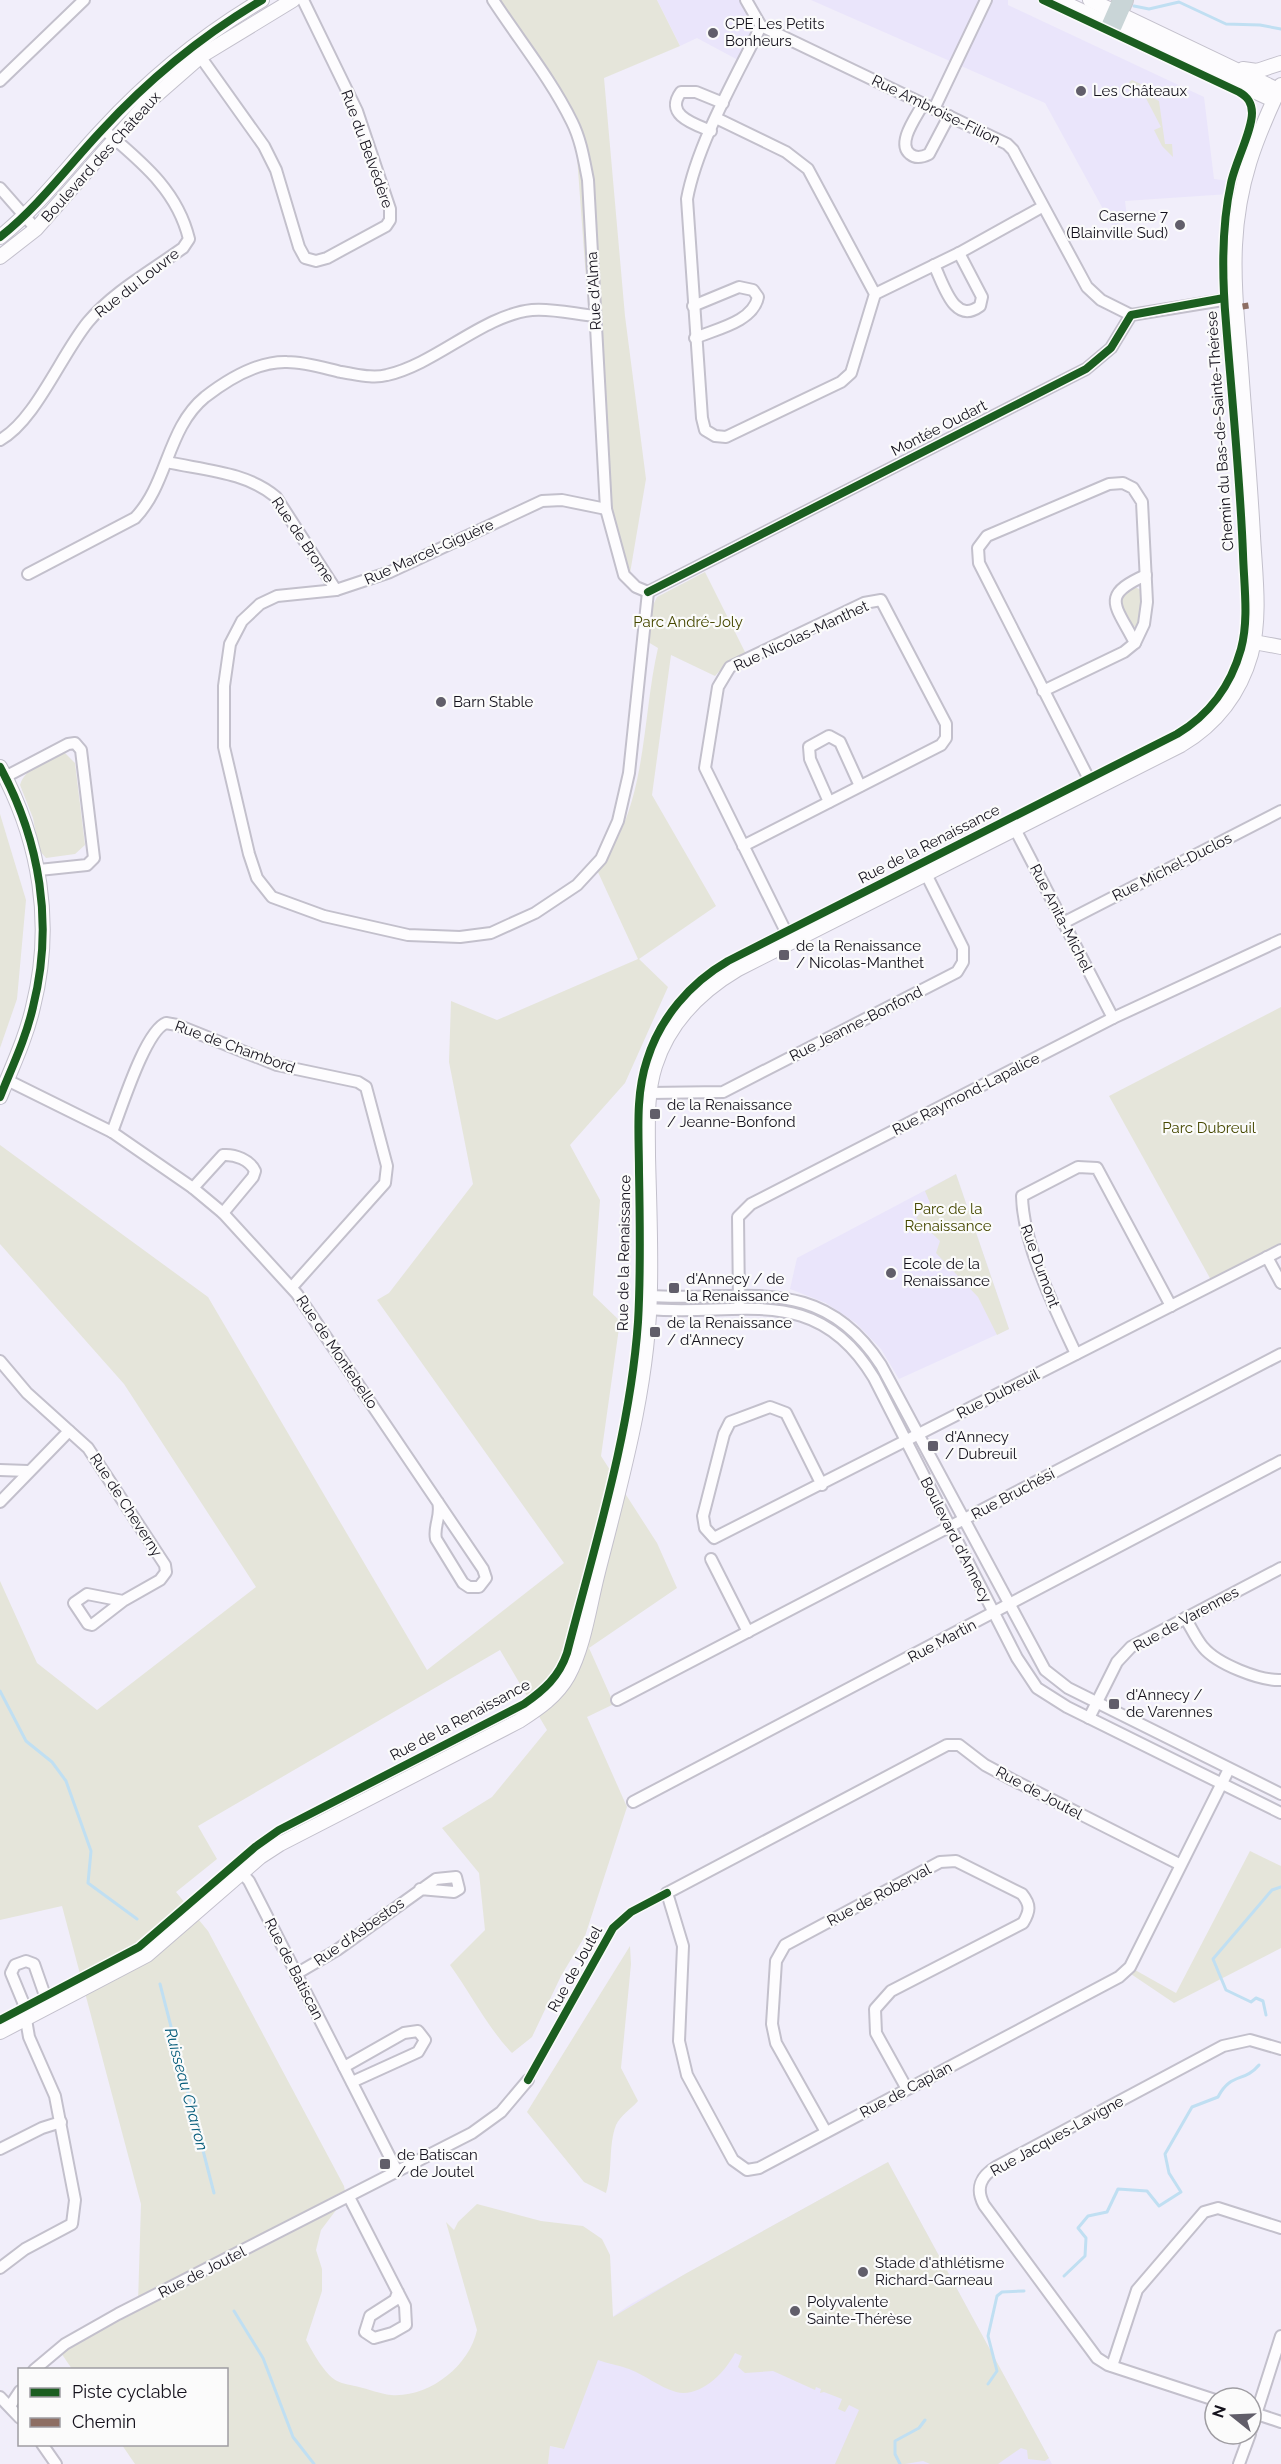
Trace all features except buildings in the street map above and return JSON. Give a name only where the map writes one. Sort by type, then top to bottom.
[{"type":"street","points":[[0,81],[84,0]]},
{"type":"street","name":"Boulevard des Châteaux","points":[[0,237],[25,218],[103,129],[149,84],[197,52],[293,0]]},
{"type":"street","name":"Rue du Belvédère","points":[[197,52],[264,146],[276,170],[305,258],[316,261],[327,258],[386,226],[390,220],[390,209],[357,111],[303,0]]},
{"type":"street","name":"Rue d'Alma","points":[[493,0],[557,96],[572,122],[582,148],[588,180],[606,509],[624,575],[636,587],[648,592]]},
{"type":"street","points":[[716,118],[786,152],[808,169],[875,294],[851,373],[841,382],[726,437],[715,436],[705,430],[704,424],[695,338],[687,199],[690,182],[716,118],[761,26],[746,0]]},
{"type":"street","points":[[934,109],[987,0]]},
{"type":"street","points":[[1058,0],[1109,9],[1227,64],[1279,94]]},
{"type":"street","name":"Boulevard des Châteaux","points":[[0,257],[36,229],[114,139],[197,52],[255,2]]},
{"type":"street","points":[[1109,9],[1279,94]]},
{"type":"street","name":"Rue Ambroise-Filion","points":[[761,26],[996,138],[1013,150],[1087,287],[1101,300],[1131,315]]},
{"type":"street","points":[[1227,64],[1257,71],[1281,63]]},
{"type":"street","points":[[711,131],[682,118],[676,106],[677,98],[681,92],[688,91],[723,103]]},
{"type":"street","name":"Chemin du Bas-de-Sainte-Thérèse","points":[[1254,642],[1256,613],[1253,535],[1235,298],[1235,247],[1241,188],[1252,148],[1279,94]]},
{"type":"street","points":[[923,104],[905,140],[905,148],[910,155],[918,157],[929,154],[949,116]]},
{"type":"street","name":"Rue du Louvre","points":[[0,440],[24,421],[73,340],[90,319],[107,303],[183,248],[189,239],[185,222],[172,197],[152,172],[103,129]]},
{"type":"street","points":[[0,188],[36,229]]},
{"type":"street","points":[[875,294],[959,253],[1042,207]]},
{"type":"street","points":[[934,265],[957,309],[965,313],[973,312],[980,306],[982,297],[959,253]]},
{"type":"street","points":[[693,306],[740,287],[753,290],[758,297],[756,308],[748,315],[695,338]]},
{"type":"street","points":[[1131,315],[1235,298]]},
{"type":"street","points":[[28,574],[135,518],[148,504],[167,462],[176,434],[204,399],[240,375],[266,364],[288,362],[368,376],[386,376],[423,362],[505,317],[532,310],[595,316]]},
{"type":"street","name":"Montée Oudart","points":[[648,592],[1086,369],[1111,348],[1131,315]]},
{"type":"street","name":"Rue de Brome","points":[[167,462],[247,479],[263,485],[276,497],[336,590]]},
{"type":"street","points":[[1043,691],[1124,652],[1135,643],[1144,624],[1147,602],[1142,502],[1133,488],[1124,483],[1109,484],[987,536],[978,548],[979,562],[1043,691],[1094,789]]},
{"type":"street","name":"Rue Marcel-Giguère","points":[[606,509],[562,500],[542,501],[390,572],[336,590],[277,596],[260,604],[242,621],[230,644],[224,686],[224,747],[249,854],[257,878],[272,897],[324,916],[408,935],[460,937],[491,933],[535,913],[577,885],[601,859],[618,821],[629,774],[648,592]]},
{"type":"street","points":[[1135,643],[1115,604],[1116,595],[1121,587],[1146,575]]},
{"type":"street","name":"Rue Nicolas-Manthet","points":[[742,846],[941,745],[946,738],[946,724],[881,600],[864,603],[730,667],[718,687],[705,768],[742,846],[791,942]]},
{"type":"street","points":[[1254,642],[1281,647]]},
{"type":"street","name":"Rue de la Renaissance","points":[[0,2032],[154,1950],[266,1853],[296,1834],[525,1717],[548,1701],[564,1683],[577,1652],[626,1458],[641,1383],[649,1302],[651,1077],[663,1045],[675,1024],[694,1001],[724,977],[1181,745],[1210,723],[1236,690],[1254,642]]},
{"type":"street","points":[[829,802],[810,759],[809,747],[819,741],[829,736],[840,742],[860,786]]},
{"type":"street","points":[[0,1097],[25,1036],[39,979],[42,919],[39,870],[27,826],[3,772],[68,744],[78,744],[81,750],[94,858],[87,865],[39,870]]},
{"type":"street","name":"Rue Michel-Duclos","points":[[1063,922],[1281,812]]},
{"type":"street","name":"Rue Anita-Michel","points":[[1015,829],[1113,1018]]},
{"type":"street","name":"Rue Jeanne-Bonfond","points":[[650,1094],[723,1092],[957,972],[963,962],[963,948],[926,874]]},
{"type":"street","name":"Rue Raymond-Lapalice","points":[[739,1308],[738,1226],[742,1210],[1113,1018],[1281,940]]},
{"type":"street","name":"Rue de Chambord","points":[[112,1132],[155,1030],[166,1023],[177,1024],[277,1065],[358,1082],[366,1087],[387,1166],[385,1182],[292,1287]]},
{"type":"street","name":"Rue de Montebello","points":[[7,1080],[112,1132],[193,1188],[222,1213],[292,1287],[438,1502],[485,1572],[486,1578],[479,1587],[473,1588],[463,1583],[436,1539],[440,1514],[438,1502]]},
{"type":"street","points":[[193,1188],[223,1155],[250,1163],[255,1171],[253,1178],[222,1213]]},
{"type":"street","name":"Rue Dumont","points":[[1076,1354],[1052,1302],[1022,1216],[1022,1196],[1078,1167],[1097,1168],[1171,1306]]},
{"type":"street","name":"Rue Dubreuil","points":[[822,1485],[786,1413],[771,1407],[730,1422],[724,1434],[704,1516],[705,1528],[714,1538],[822,1485],[1281,1250]]},
{"type":"street","points":[[1267,1257],[1281,1283]]},
{"type":"street","name":"Boulevard d'Annecy","points":[[649,1302],[739,1295],[776,1296],[800,1301],[819,1309],[845,1326],[877,1359],[1045,1670],[1062,1684],[1096,1702],[1281,1794]]},
{"type":"street","name":"Boulevard d'Annecy","points":[[649,1302],[793,1312],[817,1322],[839,1336],[867,1368],[1033,1684],[1054,1701],[1281,1813]]},
{"type":"street","name":"Rue Bruchési","points":[[617,1700],[1281,1354]]},
{"type":"street","name":"Rue de Cheverny","points":[[0,1361],[27,1393],[92,1453],[166,1567],[165,1575],[160,1580],[123,1601]]},
{"type":"street","points":[[0,1502],[69,1431]]},
{"type":"street","name":"Rue Martin","points":[[633,1802],[1281,1461]]},
{"type":"street","points":[[0,1470],[28,1471]]},
{"type":"street","points":[[711,1559],[748,1632]]},
{"type":"street","name":"Rue de Varennes","points":[[1089,1718],[1117,1662],[1131,1647],[1281,1568]]},
{"type":"street","points":[[1185,1618],[1202,1646],[1211,1655],[1258,1678],[1281,1680]]},
{"type":"street","name":"Rue de Joutel","points":[[667,1893],[947,1745],[959,1745],[985,1765],[1181,1865]]},
{"type":"street","name":"Rue de Caplan","points":[[667,1893],[683,1946],[679,2041],[687,2075],[733,2160],[747,2170],[759,2168],[1119,1977],[1130,1967],[1229,1769]]},
{"type":"street","name":"Rue de Roberval","points":[[826,2132],[776,2043],[772,2024],[776,1961],[785,1945],[940,1862],[956,1862],[1022,1894],[1029,1903],[1029,1914],[1023,1923],[891,1990],[875,2009],[876,2033],[907,2089]]},
{"type":"street","name":"Rue de Batiscan","points":[[242,1873],[397,2171]]},
{"type":"street","name":"Rue d'Asbestos","points":[[296,1974],[337,1950],[420,1889]]},
{"type":"street","points":[[0,2268],[25,2249],[72,2224],[75,2200],[61,2122],[52,2089],[28,2037],[23,2002],[11,1973],[18,1963],[26,1961],[34,1964],[49,2007]]},
{"type":"street","points":[[344,2067],[404,2033],[418,2031],[424,2035],[425,2040],[418,2052],[352,2082]]},
{"type":"street","name":"Rue Jacques-Lavigne","points":[[1203,2396],[1101,2361],[1090,2350],[984,2205],[979,2192],[983,2178],[996,2167],[1222,2046],[1250,2040],[1281,2049]]},
{"type":"street","name":"Rue de Joutel","points":[[36,2368],[65,2344],[118,2314],[490,2122],[528,2080]]},
{"type":"street","points":[[0,2149],[42,2127],[61,2122]]},
{"type":"street","points":[[349,2196],[398,2292],[405,2306],[406,2325],[392,2334],[374,2338],[365,2332],[370,2316],[395,2300],[398,2292]]},
{"type":"street","points":[[1112,2366],[1137,2290],[1204,2212],[1218,2208],[1281,2228]]},
{"type":"street","points":[[1263,2387],[1281,2336]]},
{"type":"street","points":[[10,2406],[18,2394]]},
{"type":"street","points":[[0,2397],[18,2416]]},
{"type":"street","points":[[1263,2416],[1281,2422]]},
{"type":"street","points":[[43,2446],[56,2464]]},
{"type":"street","points":[[1239,2464],[1246,2446]]},
{"type":"shaded area","name":"CPE Les Petits Bonheurs","points":[[657,0],[740,0],[754,28],[738,60],[697,38],[680,46]]},
{"type":"shaded area","points":[[811,0],[1008,0],[1008,5],[1204,97],[1214,179],[1229,181],[1229,194],[1125,201],[1127,217],[1121,219],[1114,229],[1045,103]]},
{"type":"shaded area","name":"Ecole de la Renaissance","points":[[956,1174],[1009,1329],[899,1379],[881,1349],[856,1323],[826,1303],[790,1289],[797,1258]]},
{"type":"shaded area","name":"Polyvalente Sainte-Thérèse","points":[[888,2162],[1052,2464],[548,2464],[550,2446],[563,2449],[612,2317],[631,2304]]},
{"type":"green space","points":[[491,0],[657,0],[680,46],[604,78],[625,316],[646,479],[628,585],[616,571],[603,510],[575,129]]},
{"type":"green space","points":[[1132,80],[1149,88],[1147,95],[1159,101],[1165,144],[1172,144],[1173,157],[1162,146],[1154,130],[1161,127],[1139,85],[1132,88],[1129,82]]},
{"type":"green space","name":"Parc André-Joly","points":[[705,572],[746,654],[726,664],[715,676],[671,655],[652,795],[716,906],[639,959],[668,987],[625,1083],[570,1145],[600,1200],[593,1295],[620,1321],[601,1456],[657,1543],[677,1588],[589,1648],[614,1704],[587,1717],[627,1807],[585,1936],[561,1976],[532,2037],[512,2053],[487,2021],[450,1965],[485,1930],[479,1873],[442,1828],[492,1797],[547,1730],[500,1650],[198,1826],[217,1859],[176,1892],[208,1931],[344,2186],[346,2197],[321,2230],[316,2250],[322,2269],[322,2291],[306,2340],[332,2378],[345,2384],[391,2395],[405,2395],[432,2386],[456,2368],[473,2344],[477,2330],[446,2222],[454,2230],[458,2222],[477,2204],[541,2221],[583,2226],[602,2239],[610,2255],[613,2317],[685,2274],[888,2162],[1049,2458],[1045,2461],[1028,2459],[1027,2450],[1021,2448],[998,2464],[930,2464],[923,2461],[905,2464],[835,2464],[859,2410],[849,2405],[845,2412],[838,2409],[842,2399],[824,2392],[820,2393],[821,2389],[816,2387],[815,2390],[773,2371],[745,2373],[738,2367],[742,2356],[735,2353],[731,2361],[711,2382],[703,2388],[685,2393],[670,2390],[629,2369],[598,2360],[564,2449],[550,2446],[548,2464],[135,2464],[123,2446],[228,2446],[228,2368],[71,2368],[59,2350],[138,2303],[141,2204],[62,1906],[0,1920],[0,1581],[37,1663],[97,1710],[256,1587],[124,1384],[0,1244],[0,1145],[208,1297],[427,1670],[564,1563],[377,1300],[389,1293],[473,1184],[449,1062],[451,1001],[497,1020],[638,959],[597,870],[614,846],[626,820],[634,792],[658,648],[648,642],[651,609],[657,597]]},
{"type":"green space","points":[[1133,586],[1141,590],[1139,624],[1134,627],[1130,626],[1120,604],[1120,597]]},
{"type":"green space","points":[[65,753],[75,763],[85,845],[75,854],[46,858],[39,850],[33,818],[20,785],[22,779],[32,768]]},
{"type":"green space","points":[[0,814],[26,900],[17,999],[0,1048]]},
{"type":"green space","name":"Parc Dubreuil","points":[[1281,1007],[1281,1244],[1211,1280],[1109,1096]]},
{"type":"green space","name":"Parc de la Renaissance","points":[[956,1174],[1009,1329],[997,1335],[978,1297],[936,1253],[940,1241],[916,1218],[930,1203],[925,1191]]},
{"type":"green space","points":[[1250,1851],[1281,1866],[1281,1948],[1174,2003],[1125,1970],[1128,1966],[1176,1993]]},
{"type":"green space","points":[[630,1946],[631,1964],[621,2068],[638,2101],[616,2125],[606,2193],[584,2182],[527,2112]]},
{"type":"waterway","points":[[1134,6],[1149,9],[1179,2],[1226,24],[1260,25],[1281,29]]},
{"type":"waterway","name":"Ruisseau Charron","points":[[0,1691],[26,1741],[52,1762],[66,1781],[91,1851],[88,1883],[137,1919]]},
{"type":"waterway","name":"Ruisseau Charron","points":[[1266,2015],[1263,2001],[1256,1998],[1251,2002],[1226,1990],[1213,1959],[1272,1890],[1281,1887]]},
{"type":"waterway","name":"Ruisseau Charron","points":[[160,1984],[214,2193]]},
{"type":"waterway","name":"Ruisseau Charron","points":[[1064,2276],[1085,2256],[1086,2238],[1078,2228],[1088,2216],[1107,2212],[1118,2189],[1147,2191],[1159,2206],[1181,2192],[1169,2173],[1165,2154],[1192,2107],[1218,2097],[1228,2084],[1253,2071],[1259,2065]]},
{"type":"waterway","name":"Ruisseau Charron","points":[[988,2384],[997,2371],[988,2336],[997,2296],[1002,2292],[1024,2291]]},
{"type":"waterway","name":"Ruisseau Charron","points":[[234,2311],[263,2358],[293,2437],[314,2464]]},
{"type":"waterway","name":"Ruisseau Charron","points":[[900,2464],[895,2454],[895,2441],[919,2428],[925,2420]]},
{"type":"marked path","points":[[1245,303],[1246,309]]},
{"type":"cycle path","points":[[0,237],[28,212],[120,111],[157,76],[198,43],[262,0]]},
{"type":"cycle path","points":[[0,2020],[139,1947],[255,1847],[279,1830],[524,1704],[544,1688],[560,1669],[567,1653],[610,1489],[634,1364],[640,1284],[638,1116],[643,1074],[660,1030],[668,1016],[689,991],[728,961],[1177,734],[1199,718],[1225,687],[1241,649],[1245,626],[1245,602],[1223,253],[1225,217],[1231,183],[1249,129],[1251,106],[1247,98],[1239,92],[1043,0]]},
{"type":"cycle path","points":[[648,592],[1086,369],[1111,348],[1131,315],[1224,298]]},
{"type":"cycle path","points":[[0,767],[14,795],[34,854],[42,914],[42,945],[33,1007],[23,1041],[0,1097]]},
{"type":"cycle path","points":[[528,2080],[613,1928],[631,1912],[667,1893]]},
{"type":"place","name":"CPE Les Petits Bonheurs","points":[[713,33]]},
{"type":"place","name":"Les Châteaux","points":[[1081,91]]},
{"type":"place","name":"Caserne 7 (Blainville Sud)","points":[[1180,225]]},
{"type":"place","name":"Barn Stable","points":[[441,702]]},
{"type":"place","name":"de la Renaissance / Nicolas-Manthet","points":[[784,955]]},
{"type":"place","name":"de la Renaissance / Jeanne-Bonfond","points":[[655,1114]]},
{"type":"place","name":"Ecole de la Renaissance","points":[[891,1273]]},
{"type":"place","name":"d'Annecy / de la Renaissance","points":[[674,1288]]},
{"type":"place","name":"de la Renaissance / d'Annecy","points":[[655,1332]]},
{"type":"place","name":"d'Annecy / Dubreuil","points":[[933,1446]]},
{"type":"place","name":"d'Annecy / de Varennes","points":[[1114,1704]]},
{"type":"place","name":"de Batiscan / de Joutel","points":[[385,2164]]},
{"type":"place","name":"Stade d'athlétisme Richard-Garneau","points":[[863,2272]]},
{"type":"place","name":"Polyvalente Sainte-Thérèse","points":[[795,2311]]}]
